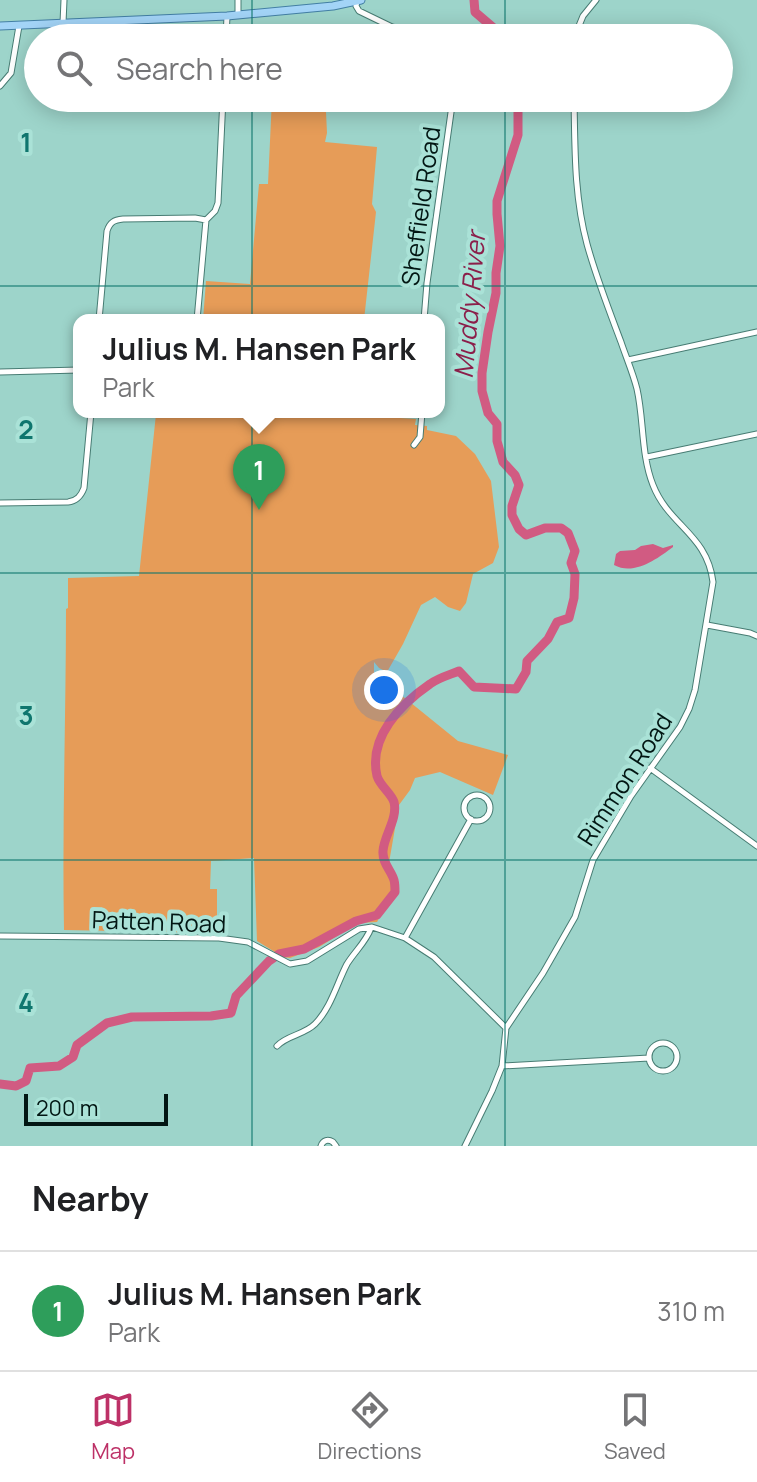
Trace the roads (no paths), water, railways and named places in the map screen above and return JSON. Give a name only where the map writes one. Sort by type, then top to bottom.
[{"type":"main road","points":[[63,24],[227,16],[306,9],[359,0]]},
{"type":"main road","points":[[0,26],[24,26]]},
{"type":"street","points":[[63,24],[64,0]]},
{"type":"street","points":[[238,0],[238,15]]},
{"type":"street","points":[[359,0],[363,12],[386,24]]},
{"type":"street","points":[[580,24],[596,0]]},
{"type":"street","points":[[227,16],[227,24]]},
{"type":"street","points":[[0,86],[11,73],[19,26]]},
{"type":"street","points":[[198,314],[206,220],[218,203],[222,112]]},
{"type":"street","name":"Sheffield Road","points":[[424,314],[451,112]]},
{"type":"street","name":"Rimmon Road","points":[[465,1146],[502,1066],[506,1028],[575,917],[593,860],[689,709],[713,582],[706,555],[667,511],[648,472],[637,387],[600,285],[581,219],[575,112]]},
{"type":"street","points":[[100,314],[109,224],[123,219],[206,220]]},
{"type":"street","points":[[628,360],[757,332]]},
{"type":"street","points":[[0,372],[73,370]]},
{"type":"street","points":[[0,503],[68,502],[80,496],[84,488],[90,418]]},
{"type":"street","points":[[414,445],[420,437],[422,418]]},
{"type":"street","points":[[647,457],[757,434]]},
{"type":"street","points":[[707,625],[757,636]]},
{"type":"street","points":[[650,768],[757,846]]},
{"type":"street","points":[[477,794],[485,797],[491,809],[487,817],[479,821],[471,819],[464,809],[466,801],[477,794]]},
{"type":"street","points":[[405,938],[471,819]]},
{"type":"street","points":[[277,1046],[313,1026],[323,1014],[346,966],[372,927],[405,938],[434,957],[506,1028]]},
{"type":"street","name":"Patten Road","points":[[0,936],[219,938],[248,942],[290,964],[307,961],[359,929],[372,927]]},
{"type":"street","points":[[663,1043],[672,1046],[678,1055],[675,1066],[665,1072],[653,1068],[649,1058],[653,1048],[663,1043]]},
{"type":"street","points":[[502,1066],[649,1058]]},
{"type":"street","points":[[321,1146],[330,1140],[336,1146]]},
{"type":"waterway","name":"Muddy River","points":[[474,0],[475,12],[489,24]]},
{"type":"waterway","name":"Muddy River","points":[[0,1084],[16,1086],[26,1081],[30,1068],[59,1066],[73,1057],[77,1045],[107,1023],[132,1017],[231,1013],[236,996],[279,954],[304,949],[356,921],[377,915],[395,892],[394,880],[383,855],[395,808],[378,780],[376,762],[377,748],[389,723],[419,692],[436,680],[459,671],[474,687],[516,689],[526,672],[527,661],[548,639],[557,622],[569,618],[574,598],[575,574],[571,563],[575,551],[568,533],[561,528],[545,528],[526,535],[519,529],[512,515],[519,485],[515,475],[503,462],[497,441],[497,424],[488,413],[482,391],[500,246],[497,201],[518,135],[518,112]]},
{"type":"place","name":"Julius M. Hansen Park","points":[[259,510]]}]
